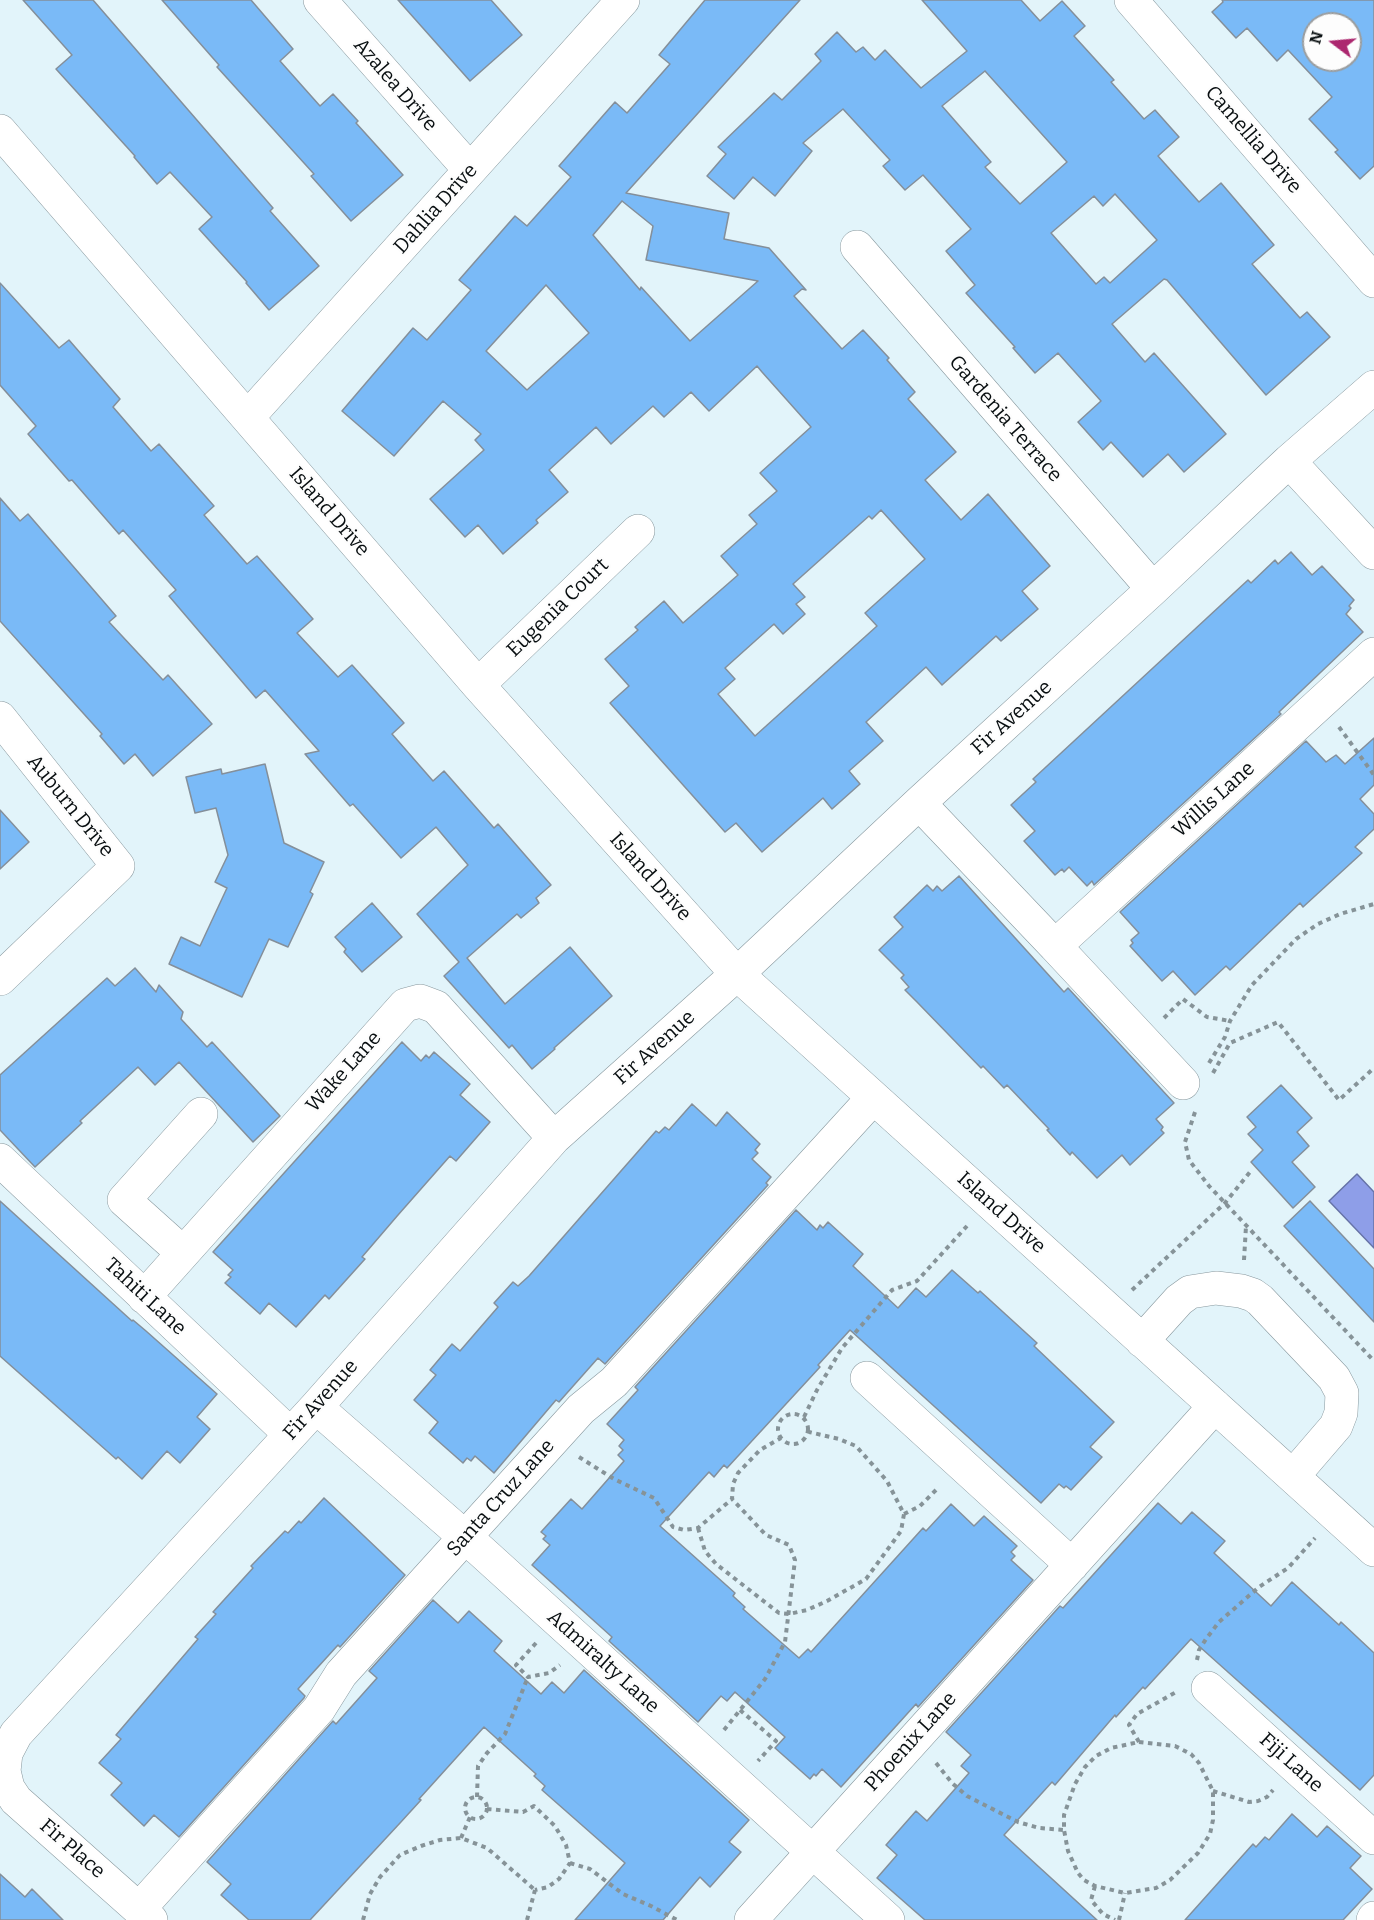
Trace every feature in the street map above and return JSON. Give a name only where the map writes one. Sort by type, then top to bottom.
[{"type":"street","name":"Azalea Drive","points":[[320,0],[470,170]]},
{"type":"street","name":"Dahlia Drive","points":[[248,417],[623,0]]},
{"type":"street","name":"Camellia Drive","points":[[1131,0],[1374,280]]},
{"type":"street","name":"Island Drive","points":[[0,131],[478,685],[737,974],[1374,1550]]},
{"type":"street","name":"Gardenia Terrace","points":[[857,247],[1153,589]]},
{"type":"street","name":"Fir Avenue","points":[[7,1795],[6,1753],[16,1734],[316,1407],[554,1138],[737,974],[1289,461],[1374,387]]},
{"type":"street","points":[[1289,461],[1374,553]]},
{"type":"street","name":"Eugenia Court","points":[[478,685],[638,531]]},
{"type":"street","name":"Willis Lane","points":[[1055,946],[1374,654]]},
{"type":"street","name":"Auburn Drive","points":[[0,718],[118,866],[0,979]]},
{"type":"street","points":[[919,803],[1142,1040],[1196,1090]]},
{"type":"street","name":"Wake Lane","points":[[144,1297],[405,1005],[420,1001],[436,1007],[554,1138]]},
{"type":"street","name":"Santa Cruz Lane","points":[[145,1914],[319,1709],[341,1674],[581,1409],[614,1382],[873,1098]]},
{"type":"street","points":[[183,1253],[124,1200],[201,1114]]},
{"type":"street","name":"Tahiti Lane","points":[[0,1160],[290,1434]]},
{"type":"street","points":[[1143,1341],[1179,1300],[1190,1292],[1216,1288],[1241,1291],[1260,1300],[1334,1378],[1342,1393],[1341,1413],[1336,1426],[1293,1476]]},
{"type":"street","points":[[867,1378],[1072,1565]]},
{"type":"street","name":"Phoenix Lane","points":[[751,1920],[1215,1406]]},
{"type":"street","name":"Admiralty Lane","points":[[316,1407],[465,1537],[888,1920]]},
{"type":"street","name":"Fiji Lane","points":[[1196,1678],[1374,1838]]},
{"type":"street","name":"Fir Place","points":[[7,1795],[145,1914]]},
{"type":"path","points":[[1325,699],[1337,724],[1374,775]]},
{"type":"path","points":[[1374,904],[1340,914],[1318,924],[1296,939],[1252,985],[1230,1020],[1225,1037],[1200,1078],[1185,1142],[1189,1160],[1226,1203],[1374,1361]]},
{"type":"path","points":[[1142,1040],[1183,999],[1207,1017],[1230,1020]]},
{"type":"path","points":[[1196,1090],[1230,1043],[1278,1022],[1339,1100],[1374,1068]]},
{"type":"path","points":[[1110,1312],[1152,1270],[1226,1203],[1250,1172]]},
{"type":"path","points":[[809,1432],[804,1417],[842,1348],[892,1290],[917,1281],[950,1246],[987,1200]]},
{"type":"path","points":[[804,1417],[792,1413],[777,1427],[784,1442],[793,1443],[804,1439],[809,1432]]},
{"type":"path","points":[[698,1528],[705,1551],[716,1564],[779,1613],[789,1614],[807,1610],[866,1579],[901,1531],[904,1514],[887,1481],[856,1446],[839,1439],[809,1432]]},
{"type":"path","points":[[555,1438],[568,1450],[614,1479],[654,1498],[673,1527],[684,1530],[698,1528],[732,1499],[733,1484],[738,1473],[760,1450],[781,1438]]},
{"type":"path","points":[[904,1514],[920,1506],[961,1463]]},
{"type":"path","points":[[704,1754],[765,1679],[785,1642],[795,1560],[789,1545],[766,1535],[732,1499]]},
{"type":"path","points":[[1139,1743],[1129,1725],[1137,1714],[1196,1678],[1199,1650],[1219,1622],[1259,1587],[1288,1568],[1336,1515]]},
{"type":"path","points":[[477,1797],[478,1766],[505,1734],[528,1677]]},
{"type":"path","points":[[737,1784],[776,1742],[740,1710]]},
{"type":"path","points":[[914,1739],[952,1783],[967,1796],[1018,1821],[1039,1828],[1064,1830]]},
{"type":"path","points":[[1139,1743],[1175,1746],[1191,1754],[1208,1777],[1213,1791],[1213,1820],[1210,1834],[1197,1853],[1170,1880],[1156,1888],[1125,1893],[1095,1886],[1084,1880],[1078,1873],[1068,1851],[1064,1815],[1069,1797],[1085,1767],[1096,1756],[1111,1748],[1139,1743]]},
{"type":"path","points":[[1213,1791],[1249,1802],[1258,1801],[1267,1797],[1294,1765]]},
{"type":"path","points":[[471,1798],[482,1799],[487,1809],[477,1818],[470,1817],[466,1813],[467,1802],[471,1798]]},
{"type":"path","points":[[487,1809],[523,1812],[534,1806],[555,1826],[566,1845],[570,1863],[559,1879],[548,1887],[535,1890]]},
{"type":"path","points":[[461,1838],[470,1817]]},
{"type":"path","points":[[363,1920],[370,1894],[380,1877],[400,1855],[440,1840],[461,1838],[487,1848],[535,1890]]},
{"type":"path","points":[[570,1863],[590,1869],[623,1894],[677,1920]]},
{"type":"path","points":[[1095,1886],[1091,1900],[1103,1914],[1117,1920],[1125,1893]]},
{"type":"path","points":[[527,1920],[535,1890]]},
{"type":"water","points":[[1357,1174],[1374,1192],[1374,1248],[1329,1201]]},
{"type":"building","points":[[23,0],[93,0],[273,208],[270,211],[319,266],[269,310],[199,229],[212,217],[170,172],[157,184],[135,156],[56,69],[72,55]]},
{"type":"building","points":[[162,0],[251,0],[293,49],[280,61],[320,106],[333,94],[403,175],[351,221],[311,176],[314,174],[217,67],[219,65]]},
{"type":"building","points":[[398,0],[491,0],[522,35],[470,81]]},
{"type":"building","points":[[705,0],[800,0],[626,193],[729,213],[724,239],[769,248],[806,290],[802,289],[794,296],[842,349],[863,330],[889,358],[887,360],[915,392],[908,399],[956,452],[925,480],[961,520],[988,494],[1050,566],[1022,591],[1038,609],[1001,641],[996,636],[942,685],[926,667],[866,722],[883,741],[849,771],[860,784],[832,809],[823,798],[762,852],[736,823],[725,832],[610,703],[629,686],[605,659],[638,630],[635,627],[664,601],[683,623],[738,575],[721,556],[757,524],[749,515],[777,491],[760,473],[811,427],[757,366],[709,411],[691,392],[664,417],[653,406],[611,444],[596,427],[549,470],[568,492],[536,520],[538,523],[503,554],[478,525],[465,537],[430,499],[484,450],[475,440],[481,434],[443,401],[394,456],[342,411],[413,328],[427,340],[471,290],[459,280],[515,216],[527,226],[571,177],[559,166],[615,102],[627,113],[670,64],[659,55]],"holes":[[[622,201],[653,226],[646,260],[758,281],[690,341],[641,287],[640,290],[593,235]],[[546,285],[589,333],[527,390],[486,351]],[[881,510],[925,559],[865,613],[877,626],[755,736],[718,694],[735,679],[725,668],[774,624],[783,634],[805,614],[796,604],[805,597],[793,584],[869,516],[872,519]]]},
{"type":"building","points":[[922,0],[1021,0],[1040,21],[1062,1],[1085,26],[1074,36],[1114,80],[1111,82],[1144,119],[1155,110],[1179,137],[1158,156],[1199,202],[1221,183],[1274,245],[1252,264],[1300,318],[1307,312],[1330,337],[1266,395],[1167,280],[1164,279],[1112,324],[1145,362],[1154,353],[1226,434],[1184,472],[1168,454],[1143,477],[1111,442],[1103,450],[1078,422],[1101,401],[1058,353],[1035,373],[1013,348],[1015,347],[966,293],[975,285],[946,251],[971,229],[923,175],[905,190],[883,166],[890,160],[843,109],[803,143],[812,151],[775,196],[753,177],[734,199],[707,176],[726,154],[718,147],[774,93],[782,100],[821,61],[815,54],[837,32],[856,52],[863,47],[875,60],[885,50],[921,88],[967,51]],"holes":[[[985,71],[1067,162],[1020,204],[985,167],[991,162],[942,106]],[[1115,194],[1157,240],[1110,283],[1104,277],[1096,284],[1051,233],[1094,196],[1103,206]]]},
{"type":"building","points":[[1222,0],[1374,0],[1374,166],[1360,179],[1335,152],[1338,150],[1309,119],[1332,97],[1309,72],[1362,72],[1362,12],[1302,12],[1302,65],[1288,50],[1277,61],[1247,28],[1236,38],[1212,12],[1223,2]]},
{"type":"building","points":[[0,283],[59,348],[69,340],[120,399],[113,407],[151,451],[159,444],[214,506],[204,515],[247,564],[257,556],[313,619],[297,633],[338,677],[352,665],[404,723],[392,734],[433,781],[444,771],[494,828],[498,824],[551,885],[536,898],[539,903],[521,918],[517,914],[467,958],[505,1004],[570,947],[612,996],[532,1069],[512,1045],[509,1048],[444,976],[459,962],[417,914],[468,865],[436,827],[401,858],[353,804],[350,806],[305,754],[319,751],[265,690],[256,698],[169,596],[176,590],[123,530],[119,534],[28,434],[36,426],[0,385]]},
{"type":"building","points":[[0,498],[20,521],[28,514],[116,616],[109,622],[163,680],[168,675],[212,724],[153,776],[135,754],[124,764],[100,736],[102,734],[0,621]]},
{"type":"building","points":[[1291,552],[1312,575],[1322,566],[1354,600],[1346,614],[1363,632],[1279,712],[1281,714],[1094,885],[1092,881],[1087,886],[1069,867],[1064,872],[1062,869],[1055,875],[1024,841],[1035,831],[1011,805],[1036,782],[1033,779],[1248,580],[1251,583],[1275,560],[1278,564]]},
{"type":"building","points":[[1374,738],[1374,785],[1360,799],[1374,814],[1374,829],[1355,847],[1362,853],[1303,907],[1300,903],[1230,970],[1226,966],[1195,995],[1173,971],[1162,981],[1130,946],[1133,943],[1131,940],[1139,933],[1120,912],[1306,741],[1326,762],[1336,755],[1345,764]]},
{"type":"building","points":[[265,764],[284,843],[324,862],[310,892],[313,894],[288,947],[269,939],[242,997],[169,964],[181,937],[200,946],[227,888],[215,882],[228,855],[216,808],[195,813],[186,777],[221,769],[222,774]]},
{"type":"building","points":[[0,810],[29,842],[0,869]]},
{"type":"building","points":[[959,876],[1064,992],[1068,988],[1174,1103],[1156,1119],[1163,1127],[1161,1130],[1164,1133],[1130,1165],[1122,1155],[1097,1178],[1072,1152],[1070,1155],[1007,1085],[1004,1088],[983,1066],[981,1068],[905,990],[909,987],[901,978],[904,975],[879,950],[903,927],[894,917],[927,885],[933,891],[937,886],[942,891]]},
{"type":"building","points":[[372,903],[402,937],[362,972],[344,952],[346,949],[335,937]]},
{"type":"building","points":[[135,968],[156,992],[159,985],[183,1012],[181,1019],[207,1047],[212,1042],[280,1116],[253,1142],[179,1062],[155,1085],[138,1067],[35,1167],[0,1130],[0,1075],[107,978],[115,986]]},
{"type":"building","points":[[402,1042],[421,1061],[426,1055],[429,1058],[434,1052],[470,1084],[460,1095],[490,1122],[456,1161],[450,1156],[362,1257],[365,1259],[329,1299],[325,1295],[296,1327],[269,1303],[260,1314],[225,1283],[231,1277],[228,1275],[233,1270],[213,1252]]},
{"type":"building","points":[[1281,1085],[1312,1118],[1297,1132],[1309,1146],[1292,1162],[1315,1187],[1293,1208],[1251,1162],[1263,1150],[1248,1134],[1256,1127],[1247,1117]]},
{"type":"building","points":[[692,1104],[716,1126],[727,1112],[760,1144],[755,1150],[758,1153],[752,1159],[771,1177],[766,1183],[768,1185],[605,1364],[598,1358],[559,1402],[556,1400],[494,1473],[475,1456],[471,1461],[467,1458],[463,1463],[429,1433],[438,1422],[414,1400],[436,1375],[430,1370],[452,1344],[460,1351],[498,1307],[494,1303],[513,1282],[518,1286],[529,1276],[656,1131],[659,1133],[665,1127],[669,1130]]},
{"type":"building","points":[[0,1201],[132,1321],[217,1394],[197,1417],[210,1429],[180,1463],[167,1451],[142,1479],[118,1457],[116,1459],[0,1356]]},
{"type":"building","points":[[1310,1201],[1374,1269],[1374,1322],[1284,1226]]},
{"type":"building","points":[[796,1210],[817,1230],[820,1225],[823,1228],[828,1222],[863,1254],[853,1266],[898,1308],[916,1288],[926,1297],[952,1270],[978,1293],[980,1291],[1037,1343],[1034,1346],[1114,1422],[1090,1447],[1102,1457],[1071,1490],[1059,1484],[1041,1503],[850,1330],[818,1365],[820,1367],[727,1468],[724,1465],[714,1477],[709,1472],[660,1526],[735,1593],[733,1596],[745,1607],[743,1609],[799,1658],[808,1649],[811,1652],[923,1528],[926,1531],[951,1504],[974,1526],[984,1516],[1017,1546],[1011,1552],[1015,1556],[1011,1560],[1033,1580],[918,1707],[916,1704],[841,1787],[822,1769],[810,1779],[775,1748],[785,1737],[735,1692],[727,1701],[721,1696],[698,1722],[609,1641],[612,1637],[532,1565],[550,1545],[543,1539],[546,1536],[541,1532],[571,1499],[582,1509],[624,1461],[618,1455],[623,1450],[619,1446],[624,1440],[607,1424],[638,1390],[635,1387]]},
{"type":"building","points":[[324,1498],[405,1575],[340,1647],[338,1645],[298,1689],[305,1696],[304,1698],[179,1837],[154,1815],[144,1826],[111,1795],[122,1783],[99,1763],[121,1739],[116,1735],[198,1639],[195,1637],[216,1614],[213,1612],[253,1568],[251,1566],[285,1531],[288,1533],[299,1521],[301,1523]]},
{"type":"building","points":[[1158,1503],[1181,1524],[1192,1512],[1225,1541],[1214,1553],[1271,1606],[1292,1582],[1339,1625],[1341,1622],[1374,1653],[1374,1775],[1360,1790],[1191,1639],[1145,1689],[1143,1687],[1116,1717],[1115,1715],[1055,1785],[1052,1782],[1004,1835],[1097,1920],[925,1920],[877,1878],[897,1855],[886,1845],[916,1811],[927,1821],[969,1773],[961,1766],[971,1755],[946,1732],[1060,1606],[1063,1608]]},
{"type":"building","points":[[433,1600],[458,1623],[469,1611],[502,1641],[494,1651],[541,1694],[552,1682],[564,1693],[584,1670],[749,1820],[729,1842],[741,1852],[710,1887],[700,1877],[663,1920],[575,1920],[625,1863],[542,1790],[545,1786],[534,1776],[536,1774],[484,1727],[419,1799],[421,1800],[310,1920],[249,1920],[221,1895],[231,1884],[207,1862],[333,1721],[336,1724],[377,1678],[369,1671]]},
{"type":"building","points":[[1292,1814],[1317,1837],[1327,1826],[1361,1856],[1350,1868],[1372,1889],[1343,1920],[1185,1920],[1253,1844],[1256,1847],[1265,1837],[1269,1840]]},
{"type":"building","points":[[0,1874],[25,1897],[32,1889],[63,1920],[0,1920]]}]
